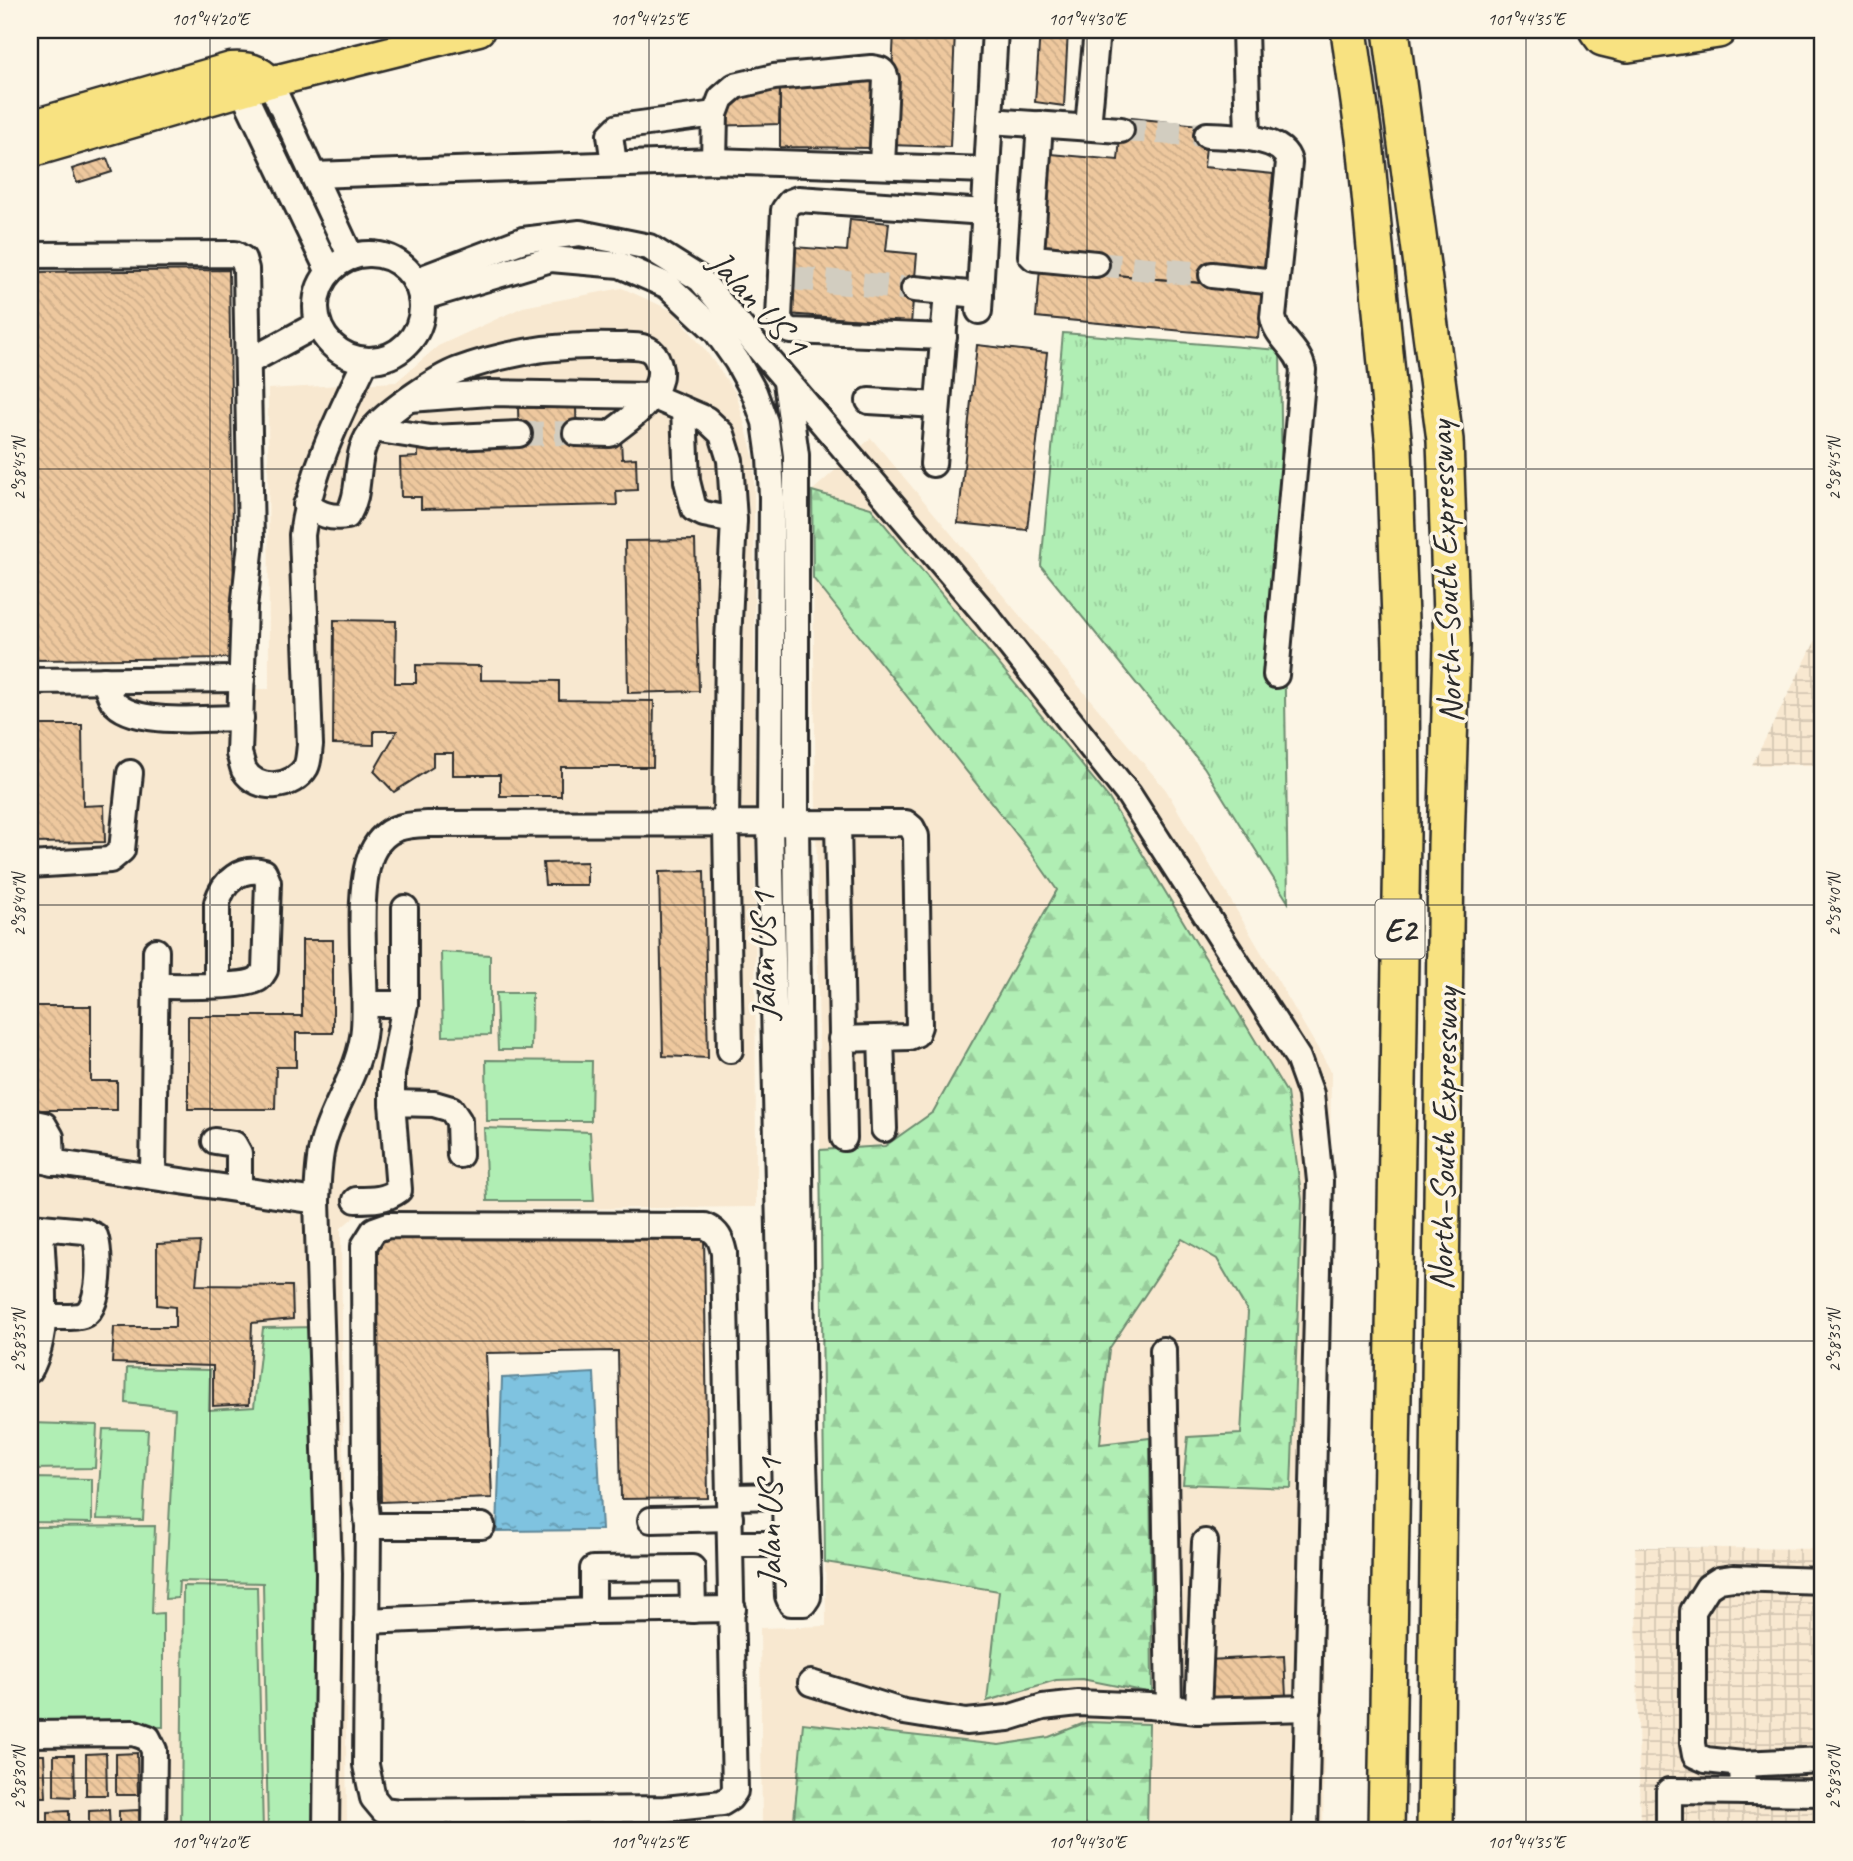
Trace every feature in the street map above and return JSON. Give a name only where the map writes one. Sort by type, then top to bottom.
[{"type":"highway","name":"North–South Expressway","points":[[1349,30],[1366,152],[1394,448],[1401,648],[1401,877],[1386,1831]]},
{"type":"highway","name":"North–South Expressway","points":[[1391,30],[1445,440],[1452,645],[1446,845],[1435,1831]]},
{"type":"highway","points":[[1597,30],[1603,38],[1628,44],[1718,30]]},
{"type":"main road","points":[[30,152],[270,82],[479,30]]},
{"type":"main road","points":[[30,126],[231,68],[247,67],[261,72],[270,82]]},
{"type":"street","points":[[914,289],[947,292],[979,303],[995,30]]},
{"type":"street","points":[[1088,127],[1097,30]]},
{"type":"street","points":[[1245,30],[1248,137]]},
{"type":"street","points":[[714,161],[715,114],[721,98],[735,86],[774,77],[879,69],[886,79],[882,165]]},
{"type":"street","points":[[270,82],[351,257]]},
{"type":"street","points":[[242,90],[329,272]]},
{"type":"street","points":[[614,164],[610,135],[618,127],[715,114]]},
{"type":"street","points":[[990,121],[1121,130]]},
{"type":"street","points":[[1040,124],[1031,255],[1034,258],[1096,264]]},
{"type":"street","points":[[1208,135],[1248,137],[1280,148],[1289,162],[1275,282],[1274,323],[1301,360],[1303,370],[1276,675]]},
{"type":"street","points":[[314,174],[714,161],[987,170]]},
{"type":"street","points":[[944,337],[791,331],[783,327],[779,318],[786,277],[784,210],[790,202],[798,199],[985,212]]},
{"type":"street","name":"Jalan US 1","points":[[418,290],[523,240],[580,233],[649,247],[700,279],[786,383],[796,455],[796,824],[803,1433],[797,1544]]},
{"type":"street","points":[[30,256],[235,254],[243,259],[246,269],[248,362],[239,608],[242,679],[239,754],[245,771],[259,784],[280,786],[297,778],[307,765],[310,745],[302,535],[306,505],[334,426],[366,360]]},
{"type":"street","points":[[369,254],[388,258],[403,267],[418,290],[422,314],[409,342],[397,352],[366,360],[351,357],[337,349],[326,338],[318,324],[316,310],[321,283],[329,272],[351,257],[369,254]]},
{"type":"street","name":"Jalan US 1","points":[[418,290],[551,259],[620,265],[668,286],[716,331],[737,360],[754,392],[765,422],[770,458],[770,824],[785,1496],[797,1544]]},
{"type":"street","points":[[1212,275],[1275,282]]},
{"type":"street","points":[[933,464],[947,292]]},
{"type":"street","points":[[248,362],[318,324]]},
{"type":"street","points":[[306,505],[324,516],[347,516],[354,506],[357,466],[362,448],[373,429],[389,413],[456,371],[526,351],[561,347],[637,346],[650,351],[659,361],[660,376],[658,387],[644,406],[610,434],[576,433]]},
{"type":"street","points":[[489,394],[490,361]]},
{"type":"street","points":[[786,383],[985,614],[1129,795],[1298,1058],[1311,1094],[1320,1181],[1305,1831]]},
{"type":"street","points":[[410,399],[489,394],[652,396],[706,419],[722,434],[730,460],[734,520],[728,641],[726,825],[730,1049]]},
{"type":"street","points":[[869,401],[937,405]]},
{"type":"street","points":[[684,410],[687,481],[694,509],[704,514],[734,520]]},
{"type":"street","points":[[373,429],[431,438],[519,434]]},
{"type":"street","points":[[30,681],[242,679]]},
{"type":"street","points":[[104,680],[114,702],[132,714],[155,718],[241,718]]},
{"type":"street","points":[[30,865],[110,860],[122,850],[130,773]]},
{"type":"street","points":[[838,823],[844,1138]]},
{"type":"street","points":[[326,1831],[329,1573],[318,1171],[323,1143],[360,1053],[365,1004],[366,872],[372,851],[383,834],[402,825],[427,824],[906,823],[916,836],[919,1026],[916,1034],[909,1037],[841,1039]]},
{"type":"street","points":[[356,1200],[379,1200],[399,1190],[391,1103],[392,1074],[405,1004],[405,908]]},
{"type":"street","points":[[153,1177],[156,951]]},
{"type":"street","points":[[155,986],[217,985]]},
{"type":"street","points":[[365,1004],[405,1004]]},
{"type":"street","points":[[881,1038],[884,1129]]},
{"type":"street","points":[[391,1103],[433,1104],[451,1109],[459,1121],[460,1155]]},
{"type":"street","points":[[30,1122],[44,1125],[51,1138],[41,1161],[317,1201]]},
{"type":"street","points":[[215,1141],[234,1144],[239,1153],[239,1190]]},
{"type":"street","points":[[388,1226],[705,1226],[716,1231],[724,1253],[733,1609],[735,1791],[730,1798],[722,1803],[665,1809],[502,1812],[383,1810],[373,1798],[366,1765],[368,1525],[365,1499],[364,1246],[374,1230],[388,1226]]},
{"type":"street","points":[[30,1370],[39,1346],[43,1317],[35,1227],[85,1231],[95,1236],[99,1246],[95,1302],[91,1310],[82,1316],[43,1317]]},
{"type":"street","points":[[1163,1350],[1169,1708]]},
{"type":"street","points":[[651,1520],[785,1496]]},
{"type":"street","points":[[368,1525],[482,1527]]},
{"type":"street","points":[[1198,1711],[1205,1542]]},
{"type":"street","points":[[731,1544],[797,1544]]},
{"type":"street","points":[[593,1611],[593,1569],[692,1568],[693,1610]]},
{"type":"street","points":[[1823,1581],[1733,1578],[1719,1580],[1708,1587],[1693,1611],[1695,1755],[1706,1760],[1742,1764],[1823,1760]]},
{"type":"street","points":[[367,1621],[593,1611],[733,1609]]},
{"type":"street","points":[[811,1683],[904,1712],[966,1721],[1008,1718],[1043,1707],[1078,1703],[1198,1711],[1309,1708]]},
{"type":"street","points":[[30,1734],[134,1733],[148,1738],[154,1750],[153,1831]]},
{"type":"street","points":[[1742,1764],[1743,1792]]},
{"type":"street","points":[[1669,1831],[1669,1791],[1823,1793]]},
{"type":"shaded area","points":[[622,288],[673,311],[706,351],[736,393],[754,458],[756,1207],[361,1211],[341,1228],[347,1831],[30,1831],[30,691],[269,689],[268,389],[396,382],[438,346],[523,307]]},
{"type":"shaded area","points":[[871,438],[1166,790],[1331,1071],[1323,1831],[762,1831],[760,1628],[826,1626],[812,491]]},
{"type":"shaded area","points":[[1823,626],[1823,765],[1752,765]]},
{"type":"shaded area","points":[[1635,1547],[1823,1549],[1823,1831],[1640,1831]]},
{"type":"green space","points":[[1063,333],[1280,350],[1288,902],[1204,767],[1041,566]]},
{"type":"green space","points":[[812,491],[871,508],[1108,797],[1287,1093],[1302,1200],[1291,1488],[1183,1484],[1188,1437],[1241,1434],[1248,1312],[1217,1259],[1182,1239],[1109,1349],[1100,1444],[1150,1438],[1152,1693],[1082,1679],[1056,1680],[987,1701],[999,1591],[825,1562],[820,1150],[885,1146],[933,1112],[1057,890],[1029,850],[813,578]]},
{"type":"green space","points":[[441,952],[490,955],[490,1035],[443,1036]]},
{"type":"green space","points":[[496,993],[532,993],[531,1050],[498,1050]]},
{"type":"green space","points":[[486,1060],[592,1061],[591,1121],[487,1121]]},
{"type":"green space","points":[[484,1128],[590,1132],[594,1201],[487,1201]]},
{"type":"green space","points":[[316,1327],[320,1831],[268,1831],[263,1583],[179,1581],[178,1598],[165,1599],[175,1409],[126,1403],[127,1368],[210,1370],[209,1410],[254,1407],[263,1328]]},
{"type":"green space","points":[[30,1423],[97,1425],[95,1468],[30,1469]]},
{"type":"green space","points":[[103,1429],[148,1430],[143,1520],[97,1519]]},
{"type":"green space","points":[[30,1478],[92,1479],[92,1523],[30,1522]]},
{"type":"green space","points":[[155,1526],[152,1614],[163,1613],[163,1727],[30,1726],[30,1527]]},
{"type":"green space","points":[[183,1586],[257,1587],[263,1831],[181,1831]]},
{"type":"green space","points":[[1087,1722],[1149,1724],[1147,1831],[784,1831],[794,1819],[803,1723],[999,1745],[1049,1737]]},
{"type":"water","points":[[594,1373],[602,1530],[497,1531],[502,1378]]},
{"type":"building","points":[[894,30],[955,32],[950,147],[889,145]]},
{"type":"building","points":[[1040,30],[1068,30],[1064,106],[1035,102]]},
{"type":"building","points":[[877,80],[875,148],[780,147],[780,86]]},
{"type":"building","points":[[780,86],[779,124],[708,126],[713,89]]},
{"type":"building","points":[[1122,117],[1208,126],[1204,167],[1273,174],[1264,270],[1211,284],[1095,273],[1042,247],[1051,154],[1118,160]]},
{"type":"building","points":[[107,158],[112,172],[77,183],[72,169]]},
{"type":"building","points":[[850,219],[889,223],[886,251],[917,254],[911,324],[788,314],[794,247],[847,251]]},
{"type":"building","points":[[1040,268],[1263,289],[1258,338],[1036,317]]},
{"type":"building","points":[[229,270],[235,658],[30,660],[30,272]]},
{"type":"building","points":[[977,345],[1047,353],[1027,530],[958,523]]},
{"type":"building","points":[[576,407],[577,441],[621,440],[622,459],[636,458],[637,490],[616,491],[617,505],[421,509],[421,497],[401,497],[400,458],[418,457],[418,445],[519,443],[518,408]]},
{"type":"building","points":[[695,540],[699,691],[628,693],[625,541]]},
{"type":"building","points":[[334,620],[396,621],[395,683],[416,683],[416,665],[481,666],[481,680],[559,681],[559,700],[654,701],[653,767],[561,767],[561,796],[500,796],[500,775],[453,775],[453,753],[433,753],[433,767],[394,792],[374,771],[397,731],[374,731],[374,745],[333,744]]},
{"type":"building","points":[[30,725],[82,725],[83,806],[104,805],[105,842],[30,843]]},
{"type":"building","points":[[587,862],[587,885],[545,885],[543,863]]},
{"type":"building","points":[[704,871],[708,1058],[663,1056],[659,872]]},
{"type":"building","points":[[302,940],[333,940],[333,1033],[296,1033],[296,1067],[276,1067],[275,1109],[188,1109],[188,1016],[302,1016]]},
{"type":"building","points":[[30,995],[33,995],[33,1006],[91,1006],[91,1081],[117,1081],[117,1110],[30,1110]]},
{"type":"building","points":[[704,1234],[708,1498],[621,1499],[618,1351],[486,1353],[492,1498],[381,1502],[376,1239]]},
{"type":"building","points":[[200,1242],[196,1285],[292,1286],[293,1319],[252,1323],[249,1404],[213,1406],[213,1366],[112,1363],[114,1327],[175,1327],[175,1307],[157,1305],[157,1244]]},
{"type":"building","points":[[1284,1656],[1286,1697],[1211,1701],[1208,1660]]},
{"type":"building","points":[[106,1753],[107,1795],[86,1795],[86,1754]]},
{"type":"building","points":[[137,1753],[138,1795],[116,1795],[116,1754]]},
{"type":"building","points":[[30,1755],[44,1755],[46,1797],[30,1797]]},
{"type":"building","points":[[54,1755],[74,1755],[75,1797],[54,1796]]},
{"type":"building","points":[[109,1810],[110,1831],[89,1831],[89,1811]]},
{"type":"building","points":[[139,1810],[140,1831],[119,1831],[119,1811]]},
{"type":"building","points":[[69,1811],[69,1831],[48,1831],[48,1812]]},
{"type":"building","points":[[30,1816],[38,1816],[37,1831],[30,1831]]},
{"type":"tunnel","points":[[1121,130],[1207,135]]},
{"type":"tunnel","points":[[1096,264],[1212,275]]},
{"type":"tunnel","points":[[791,278],[914,289]]},
{"type":"tunnel","points":[[519,434],[576,433]]}]
